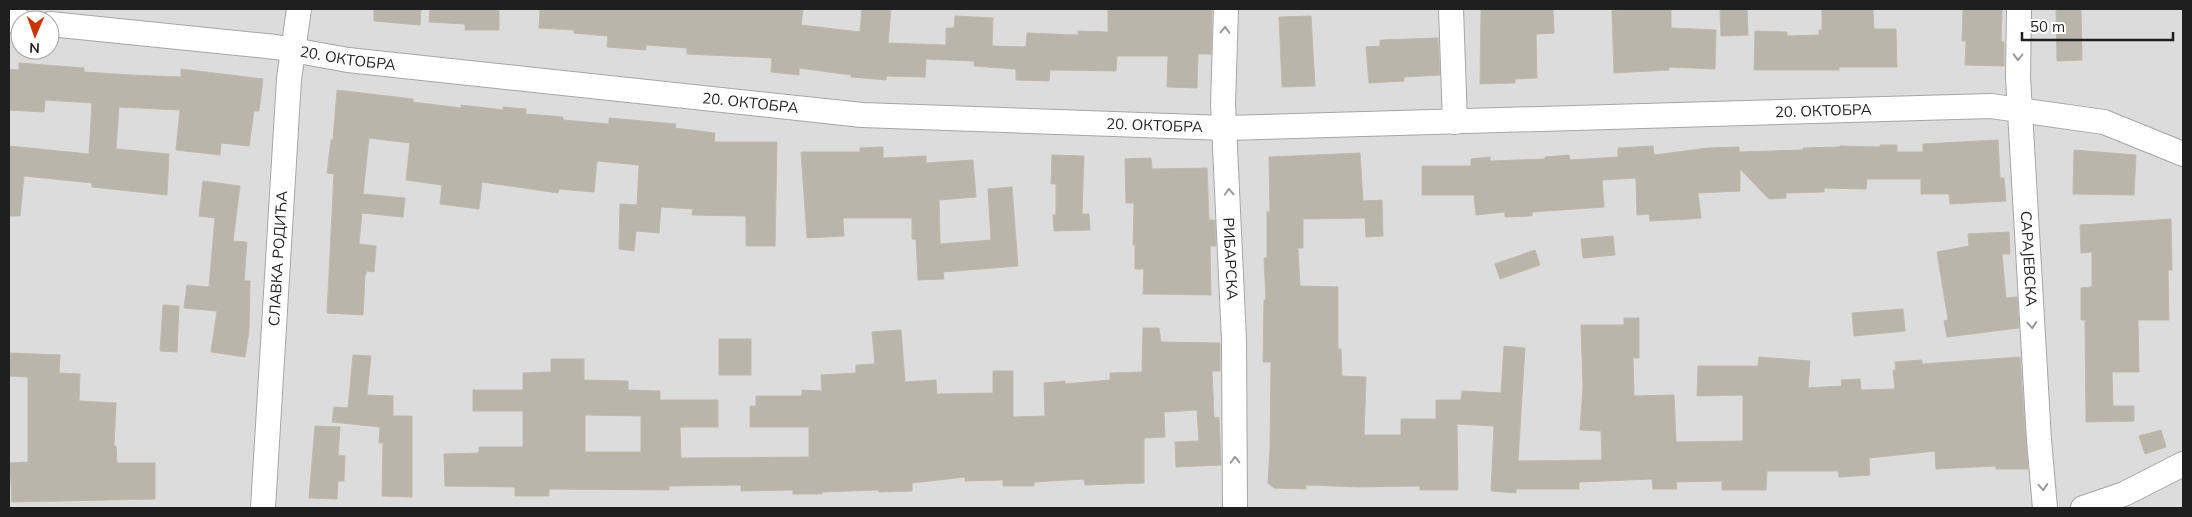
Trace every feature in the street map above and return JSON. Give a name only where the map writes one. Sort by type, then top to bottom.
[{"type":"street","name":"СЛАВКА РОДИЋА","points":[[263,508],[289,79],[294,52],[298,9]]},
{"type":"street","name":"РИБАРСКА","points":[[1226,9],[1224,104],[1234,340],[1235,508]]},
{"type":"street","points":[[1450,9],[1455,122]]},
{"type":"street","name":"САРАЈЕВСКА","points":[[2019,9],[2018,77],[2031,316],[2045,508]]},
{"type":"street","name":"20. ОКТОБРА","points":[[60,25],[276,47],[294,52],[366,62],[862,115],[1225,128],[1991,106],[2104,122],[2183,154]]},
{"type":"street","points":[[2084,508],[2124,494],[2183,464]]},
{"type":"shaded area","points":[[9,9],[2183,9],[2183,508],[9,508]]},
{"type":"building","points":[[374,9],[421,9],[420,25],[374,21]]},
{"type":"building","points":[[430,9],[499,9],[499,30],[465,30],[465,24],[429,22]]},
{"type":"building","points":[[540,9],[803,9],[801,25],[860,32],[862,9],[891,9],[888,43],[946,45],[946,28],[954,28],[955,16],[993,18],[992,46],[1026,47],[1027,33],[1078,35],[1078,31],[1108,32],[1108,9],[1212,9],[1211,54],[1198,54],[1197,88],[1167,87],[1168,56],[1117,56],[1116,71],[1050,70],[1049,81],[1016,80],[1016,69],[974,66],[974,61],[926,59],[925,77],[886,76],[886,80],[851,77],[851,75],[799,68],[799,75],[771,72],[772,58],[687,54],[687,48],[646,45],[646,50],[607,47],[608,36],[574,33],[574,30],[539,28]]},
{"type":"building","points":[[1553,9],[1554,33],[1536,34],[1537,78],[1515,79],[1515,83],[1480,84],[1481,10]]},
{"type":"building","points":[[1671,9],[1671,28],[1716,30],[1715,69],[1669,67],[1669,70],[1614,73],[1612,11]]},
{"type":"building","points":[[1720,9],[1747,9],[1748,35],[1721,36]]},
{"type":"building","points":[[1822,9],[1873,9],[1874,29],[1896,29],[1897,67],[1839,67],[1839,70],[1754,70],[1755,31],[1787,32],[1787,36],[1819,35],[1819,30],[1822,30]]},
{"type":"building","points":[[1963,9],[2002,9],[2001,41],[2004,42],[2004,66],[1965,65],[1966,41],[1962,41]]},
{"type":"building","points":[[2056,9],[2081,9],[2082,60],[2057,61]]},
{"type":"building","points":[[1311,16],[1315,86],[1282,87],[1279,17]]},
{"type":"building","points":[[1438,38],[1440,75],[1404,77],[1404,81],[1369,83],[1366,47],[1380,46],[1380,40]]},
{"type":"building","points":[[19,63],[84,68],[84,72],[181,77],[181,69],[263,79],[259,111],[254,111],[249,146],[221,143],[220,155],[176,150],[180,110],[119,107],[116,149],[169,154],[167,195],[92,187],[92,183],[24,176],[20,216],[9,216],[9,146],[89,154],[92,103],[45,100],[44,112],[9,110],[9,69],[19,70]]},
{"type":"building","points":[[337,90],[413,99],[413,102],[461,108],[461,105],[503,110],[503,107],[526,109],[526,114],[563,117],[563,120],[609,124],[609,118],[676,124],[675,128],[715,133],[714,142],[777,142],[775,246],[746,246],[746,216],[692,215],[693,209],[661,207],[659,233],[636,231],[634,251],[619,249],[620,204],[637,205],[639,165],[597,161],[594,192],[559,189],[558,193],[482,182],[479,209],[440,204],[442,185],[406,180],[410,143],[369,138],[363,194],[405,198],[403,217],[362,213],[359,244],[376,246],[374,272],[367,271],[365,276],[363,315],[327,313],[334,174],[327,173],[331,140],[333,140]]},
{"type":"building","points":[[1998,140],[2000,178],[2004,178],[2006,201],[1950,204],[1949,194],[1921,194],[1921,179],[1867,179],[1866,189],[1824,188],[1824,192],[1786,193],[1786,198],[1769,199],[1740,169],[1740,191],[1698,193],[1701,218],[1689,219],[1650,221],[1649,214],[1637,215],[1636,178],[1602,180],[1604,207],[1532,212],[1532,216],[1505,217],[1505,212],[1476,215],[1474,195],[1422,195],[1422,166],[1471,166],[1471,159],[1490,157],[1490,161],[1545,159],[1545,157],[1569,155],[1570,160],[1618,157],[1618,148],[1653,146],[1654,155],[1708,148],[1739,147],[1739,152],[1803,150],[1803,148],[1840,146],[1880,147],[1880,145],[1897,145],[1897,152],[1923,152],[1923,144]]},
{"type":"building","points":[[883,147],[883,158],[926,156],[926,163],[973,160],[976,197],[939,200],[940,244],[991,240],[988,189],[1012,187],[1018,266],[943,272],[944,279],[918,280],[916,239],[912,239],[912,218],[843,218],[844,236],[807,238],[801,152],[860,152],[860,148]]},
{"type":"building","points":[[2074,150],[2136,155],[2134,195],[2073,194]]},
{"type":"building","points":[[1360,153],[1363,201],[1382,200],[1383,236],[1366,237],[1365,218],[1303,219],[1303,248],[1298,248],[1300,286],[1338,287],[1338,349],[1341,349],[1342,376],[1366,377],[1364,435],[1401,435],[1401,419],[1436,419],[1436,400],[1461,400],[1462,391],[1501,393],[1504,346],[1525,348],[1518,461],[1602,460],[1601,431],[1580,430],[1583,387],[1581,325],[1624,325],[1624,318],[1639,318],[1639,358],[1633,358],[1634,396],[1674,395],[1676,442],[1743,441],[1743,395],[1697,396],[1698,366],[1758,366],[1759,357],[1810,361],[1808,388],[1842,386],[1841,380],[1860,379],[1861,390],[1895,389],[1893,370],[1896,370],[1895,362],[1922,360],[1922,364],[2020,357],[2028,469],[1996,469],[1996,466],[1936,469],[1935,451],[1869,458],[1870,475],[1839,477],[1838,471],[1767,471],[1766,490],[1722,490],[1722,481],[1676,482],[1677,489],[1653,489],[1652,479],[1579,482],[1579,489],[1516,489],[1516,493],[1491,491],[1494,426],[1457,424],[1458,490],[1420,490],[1420,486],[1359,487],[1306,485],[1306,489],[1274,488],[1268,483],[1271,362],[1263,362],[1264,300],[1266,300],[1264,258],[1267,258],[1267,212],[1270,212],[1269,157]]},
{"type":"building","points":[[1052,155],[1084,156],[1082,214],[1089,214],[1090,230],[1054,231],[1053,215],[1056,215],[1056,184],[1051,184]]},
{"type":"building","points":[[1151,158],[1152,169],[1207,168],[1209,220],[1215,220],[1216,246],[1210,246],[1211,295],[1143,294],[1144,269],[1135,269],[1135,245],[1133,245],[1134,203],[1126,203],[1125,159]]},
{"type":"building","points":[[203,181],[240,186],[233,241],[247,242],[244,281],[250,281],[249,331],[245,357],[211,352],[217,311],[184,308],[187,285],[209,287],[215,218],[199,216]]},
{"type":"building","points":[[2171,219],[2172,270],[2168,270],[2169,320],[2138,320],[2139,372],[2112,372],[2113,406],[2134,406],[2134,421],[2086,422],[2085,320],[2081,320],[2081,288],[2092,287],[2092,252],[2081,253],[2080,225]]},
{"type":"building","points":[[2009,232],[2010,254],[2002,254],[2006,298],[2017,297],[2019,328],[1947,337],[1944,321],[1948,320],[1937,252],[1969,246],[1968,234]]},
{"type":"building","points":[[1613,236],[1615,255],[1583,258],[1581,239]]},
{"type":"building","points":[[1535,250],[1540,265],[1500,279],[1495,264]]},
{"type":"building","points":[[163,305],[179,306],[177,352],[160,351]]},
{"type":"building","points":[[1903,309],[1905,331],[1854,336],[1852,313]]},
{"type":"building","points":[[1143,328],[1159,328],[1161,342],[1220,343],[1220,371],[1212,371],[1214,418],[1219,417],[1221,465],[1176,467],[1175,442],[1199,441],[1197,410],[1164,412],[1165,437],[1144,438],[1144,483],[1085,485],[1084,479],[1034,482],[1034,486],[1003,486],[1003,480],[965,481],[965,477],[912,483],[912,491],[879,492],[878,490],[793,494],[793,490],[741,491],[741,485],[669,486],[669,490],[549,489],[549,496],[515,496],[515,487],[445,486],[444,454],[479,453],[479,447],[523,447],[523,411],[473,411],[473,390],[523,390],[523,373],[551,372],[551,359],[584,359],[584,380],[628,381],[628,390],[660,391],[660,400],[718,400],[718,427],[680,427],[681,458],[809,457],[809,427],[750,427],[750,406],[756,406],[756,396],[802,396],[802,390],[822,391],[821,375],[856,373],[856,365],[875,364],[872,332],[901,330],[905,382],[936,380],[937,394],[993,393],[993,371],[1013,371],[1013,417],[1045,416],[1044,383],[1065,381],[1065,384],[1110,380],[1110,373],[1142,372]],"holes":[[[585,415],[641,416],[641,452],[585,452]]]},
{"type":"building","points":[[719,339],[751,339],[751,375],[719,375]]},
{"type":"building","points":[[9,353],[60,355],[59,373],[80,374],[79,401],[116,403],[114,446],[116,446],[117,463],[155,463],[155,499],[12,502],[10,463],[28,462],[28,377],[9,376]]},
{"type":"building","points":[[353,355],[371,356],[367,395],[393,396],[393,416],[412,416],[412,497],[382,496],[383,443],[379,443],[380,427],[332,422],[334,407],[348,408]]},
{"type":"building","points":[[315,426],[340,427],[338,455],[345,456],[344,481],[338,481],[337,499],[309,498]]},
{"type":"building","points":[[2161,430],[2166,447],[2145,454],[2139,436]]}]
